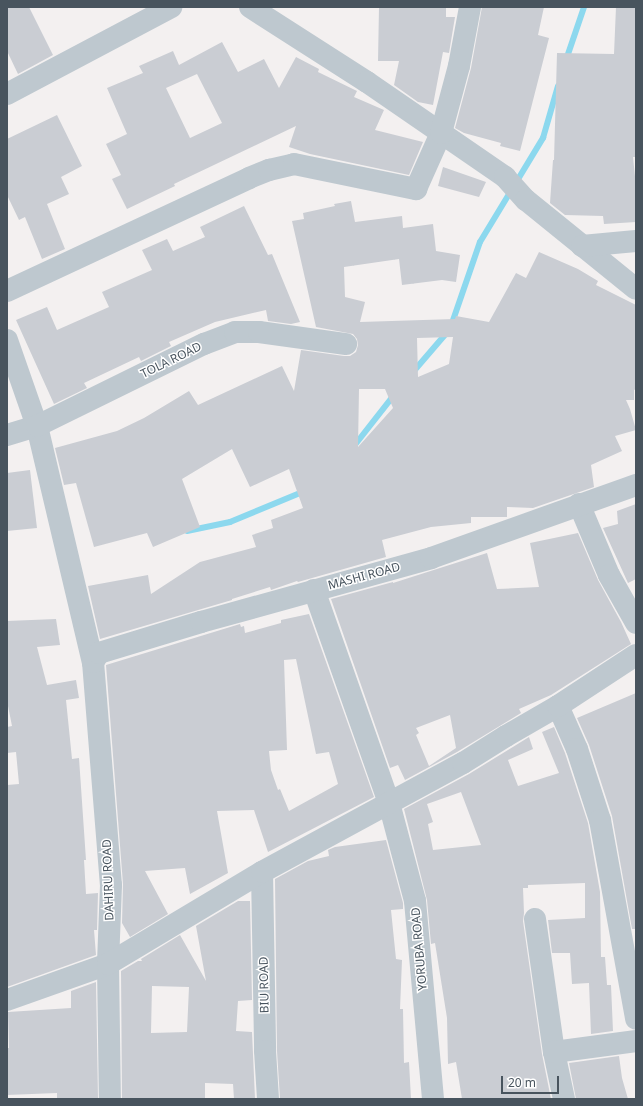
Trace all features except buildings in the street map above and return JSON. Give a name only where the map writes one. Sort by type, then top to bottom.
[{"type":"street","points":[[7,94],[171,7]]},
{"type":"street","points":[[250,7],[367,82],[505,177],[526,200],[636,289]]},
{"type":"street","points":[[7,291],[269,170],[294,164],[416,189],[441,133],[459,66],[470,7]]},
{"type":"street","points":[[582,246],[636,241]]},
{"type":"street","name":"TOLA ROAD","points":[[7,435],[37,426],[204,344],[235,332],[259,332],[346,344]]},
{"type":"street","name":"DAHIRU ROAD","points":[[7,340],[37,426],[93,662],[110,885],[108,964],[110,1099]]},
{"type":"street","name":"MASHI ROAD","points":[[93,662],[99,653],[314,590],[431,558],[579,504],[636,486]]},
{"type":"street","points":[[579,504],[609,575],[636,623]]},
{"type":"street","name":"YORUBA ROAD","points":[[314,590],[389,803],[415,901],[433,1099]]},
{"type":"street","points":[[7,1000],[108,964],[262,872],[463,763],[558,706],[636,656]]},
{"type":"street","points":[[558,706],[578,749],[600,820],[636,1019]]},
{"type":"street","name":"BIU ROAD","points":[[262,872],[265,1051],[268,1099]]},
{"type":"street","points":[[535,918],[554,1052],[564,1099]]},
{"type":"street","points":[[554,1052],[636,1041]]},
{"type":"waterway","points":[[566,60],[584,7]]},
{"type":"waterway","points":[[413,372],[450,329],[480,242],[543,138],[558,86]]},
{"type":"waterway","points":[[354,446],[394,395]]},
{"type":"waterway","points":[[187,531],[230,522],[305,491]]}]
